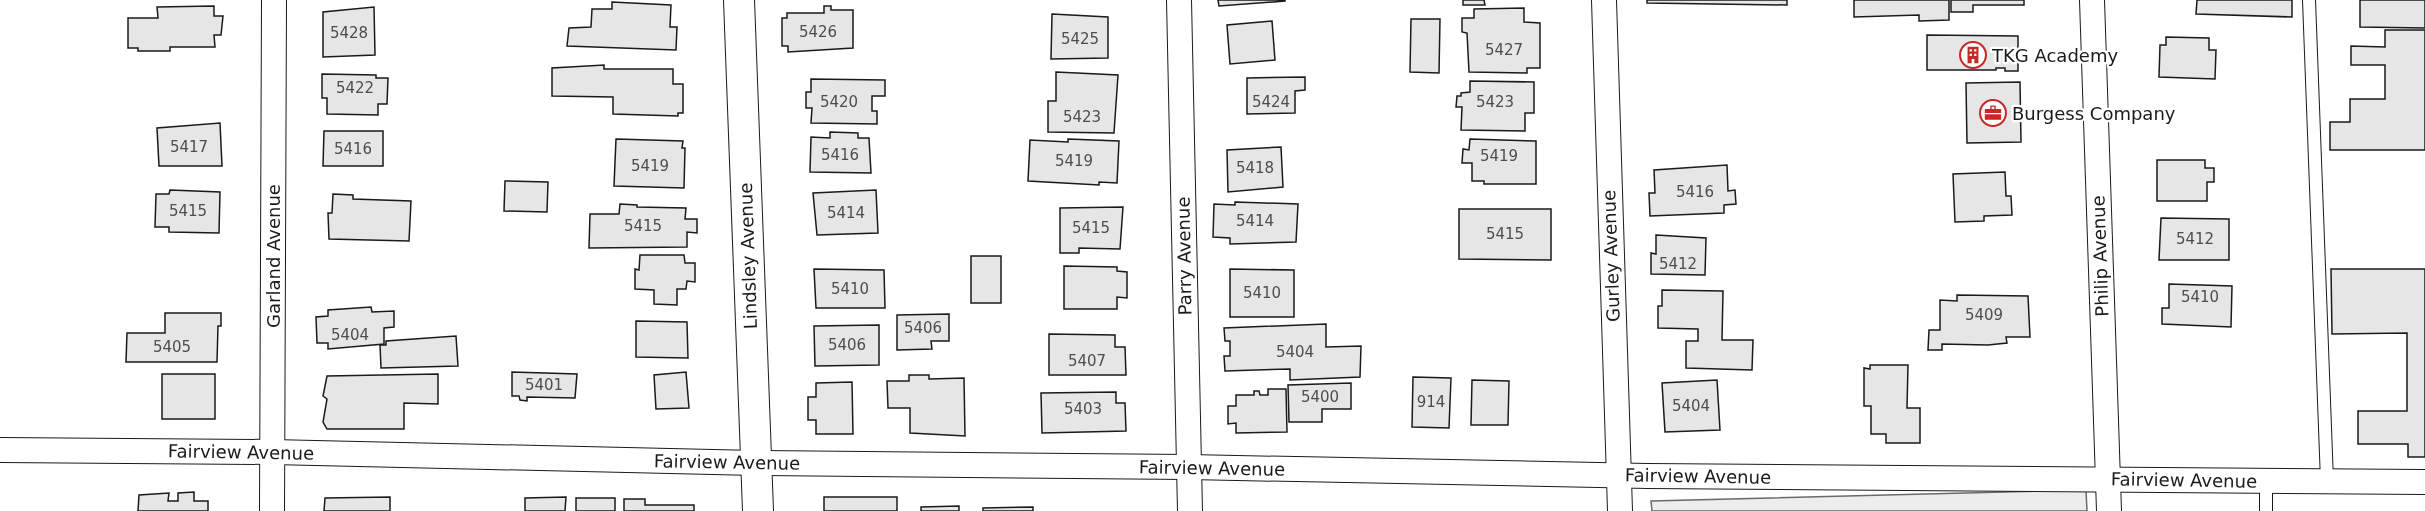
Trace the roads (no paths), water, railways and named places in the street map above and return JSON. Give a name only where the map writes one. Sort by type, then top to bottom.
[{"type":"street","name":"Garland Avenue","points":[[272,511],[274,0]]},
{"type":"street","name":"Lindsley Avenue","points":[[740,0],[758,511]]},
{"type":"street","name":"Parry Avenue","points":[[1179,0],[1190,511]]},
{"type":"street","name":"Gurley Avenue","points":[[1604,0],[1617,475],[1620,511]]},
{"type":"street","name":"Philip Avenue","points":[[2092,0],[2109,511]]},
{"type":"street","name":"Fairview Avenue","points":[[0,450],[272,452],[756,463],[1189,467],[1617,475],[2425,482]]},
{"type":"lane","points":[[2309,0],[2327,481]]},
{"type":"lane","points":[[2266,481],[2266,511]]},
{"type":"place","name":"TKG Academy","points":[[1973,55]]},
{"type":"place","name":"Burgess Company","points":[[1993,113]]}]
